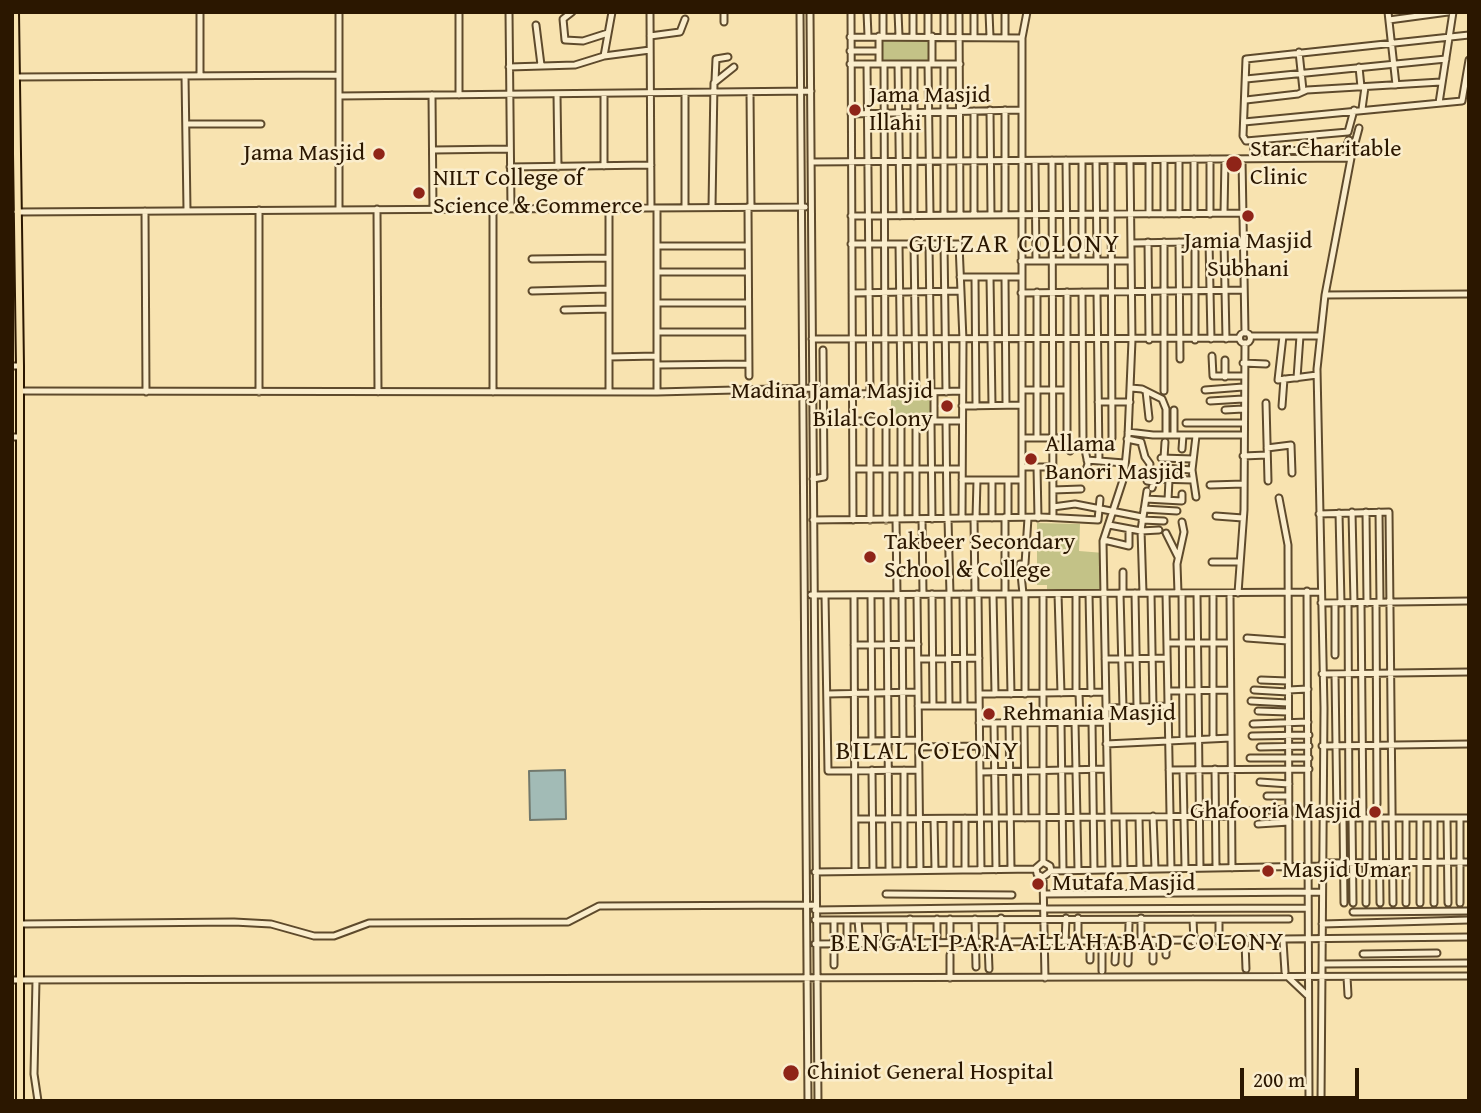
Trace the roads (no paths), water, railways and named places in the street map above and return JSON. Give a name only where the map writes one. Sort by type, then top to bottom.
[{"type":"main road","points":[[15,12],[16,366],[20,391],[16,437],[20,499],[21,622],[21,768],[16,879],[21,924],[16,980],[20,1101]]},
{"type":"street","points":[[200,12],[201,76]]},
{"type":"street","points":[[339,12],[340,210]]},
{"type":"street","points":[[459,12],[459,95]]},
{"type":"street","points":[[509,12],[511,209]]},
{"type":"street","points":[[572,12],[563,19],[565,40],[583,41],[608,33]]},
{"type":"street","points":[[604,56],[612,12]]},
{"type":"street","points":[[650,12],[651,166],[657,246],[657,393]]},
{"type":"street","points":[[724,12],[724,22]]},
{"type":"street","points":[[800,12],[808,1101]]},
{"type":"street","points":[[810,12],[811,207],[818,360],[817,479],[813,520],[818,1101]]},
{"type":"street","points":[[851,12],[853,520]]},
{"type":"street","points":[[867,12],[867,37]]},
{"type":"street","points":[[883,12],[879,51],[884,113],[885,393]]},
{"type":"street","points":[[898,12],[899,36]]},
{"type":"street","points":[[913,12],[913,36]]},
{"type":"street","points":[[928,12],[930,215]]},
{"type":"street","points":[[944,12],[944,36]]},
{"type":"street","points":[[959,12],[960,215]]},
{"type":"street","points":[[974,12],[974,36]]},
{"type":"street","points":[[989,12],[990,37]]},
{"type":"street","points":[[1005,12],[1005,38]]},
{"type":"street","points":[[1025,694],[1024,594],[1020,564],[1025,564],[1025,518],[1022,480],[1020,215],[1022,38],[1027,12]]},
{"type":"street","points":[[1388,12],[1396,85]]},
{"type":"street","points":[[1389,20],[1448,12]]},
{"type":"street","points":[[1439,103],[1453,12]]},
{"type":"street","points":[[650,36],[680,32],[685,19]]},
{"type":"street","points":[[536,24],[541,65]]},
{"type":"street","points":[[1354,110],[1348,132],[1253,142],[1244,139],[1247,58],[1469,35]]},
{"type":"street","points":[[850,37],[1022,38]]},
{"type":"street","points":[[509,67],[575,65],[604,56],[650,50]]},
{"type":"street","points":[[850,51],[879,51]]},
{"type":"street","points":[[1299,52],[1303,90]]},
{"type":"street","points":[[712,207],[716,59],[729,57]]},
{"type":"street","points":[[1246,79],[1446,59]]},
{"type":"street","points":[[1244,122],[1465,100],[1469,60]]},
{"type":"street","points":[[850,64],[960,64]]},
{"type":"street","points":[[867,64],[870,393]]},
{"type":"street","points":[[898,64],[900,216]]},
{"type":"street","points":[[914,64],[915,216]]},
{"type":"street","points":[[944,64],[944,215]]},
{"type":"street","points":[[1359,66],[1363,87],[1362,109]]},
{"type":"street","points":[[715,81],[734,67]]},
{"type":"street","points":[[17,77],[339,75]]},
{"type":"street","points":[[185,76],[187,210]]},
{"type":"street","points":[[1246,100],[1298,94],[1303,90],[1441,82]]},
{"type":"street","points":[[339,96],[811,91]]},
{"type":"street","points":[[749,376],[750,92]]},
{"type":"street","points":[[684,93],[685,208]]},
{"type":"street","points":[[557,94],[558,167]]},
{"type":"street","points":[[604,94],[604,166]]},
{"type":"street","points":[[432,95],[433,209]]},
{"type":"street","points":[[990,110],[991,215]]},
{"type":"street","points":[[1004,110],[1005,215]]},
{"type":"street","points":[[851,114],[1021,110]]},
{"type":"street","points":[[974,111],[974,215]]},
{"type":"street","points":[[186,124],[261,124]]},
{"type":"street","points":[[1321,1101],[1322,674],[1317,375],[1325,295],[1359,128]]},
{"type":"street","points":[[1253,142],[1254,151],[1341,150],[1346,148],[1349,140]]},
{"type":"street","points":[[433,150],[510,149]]},
{"type":"street","points":[[811,162],[1351,158]]},
{"type":"street","points":[[1194,159],[1194,214]]},
{"type":"street","points":[[1209,214],[1210,159]]},
{"type":"street","points":[[1224,159],[1224,214]]},
{"type":"street","points":[[1237,593],[1243,518],[1243,363],[1247,334],[1243,290],[1242,159]]},
{"type":"street","points":[[1052,160],[1053,517]]},
{"type":"street","points":[[1066,160],[1067,261]]},
{"type":"street","points":[[1082,160],[1082,261]]},
{"type":"street","points":[[1096,160],[1097,261]]},
{"type":"street","points":[[1111,160],[1114,340],[1112,438]]},
{"type":"street","points":[[1109,870],[1104,540],[1124,477],[1128,432],[1132,340],[1130,160]]},
{"type":"street","points":[[1149,160],[1149,214]]},
{"type":"street","points":[[1164,160],[1164,214]]},
{"type":"street","points":[[1178,160],[1179,214]]},
{"type":"street","points":[[1035,161],[1036,261]]},
{"type":"street","points":[[510,167],[651,166]]},
{"type":"street","points":[[14,213],[811,207]]},
{"type":"street","points":[[609,208],[609,392]]},
{"type":"street","points":[[377,209],[378,392]]},
{"type":"street","points":[[494,209],[494,392]]},
{"type":"street","points":[[258,210],[260,392]]},
{"type":"street","points":[[145,211],[146,392]]},
{"type":"street","points":[[851,216],[1243,213]]},
{"type":"street","points":[[1224,241],[1226,339]]},
{"type":"street","points":[[1131,243],[1243,241]]},
{"type":"street","points":[[1149,242],[1149,340]]},
{"type":"street","points":[[1164,242],[1164,391]]},
{"type":"street","points":[[1179,242],[1180,359]]},
{"type":"street","points":[[1195,242],[1195,340]]},
{"type":"street","points":[[1209,242],[1211,339]]},
{"type":"street","points":[[851,244],[959,244],[963,340],[962,518]]},
{"type":"street","points":[[899,244],[901,393]]},
{"type":"street","points":[[914,244],[916,393]]},
{"type":"street","points":[[929,244],[932,519]]},
{"type":"street","points":[[944,244],[946,392]]},
{"type":"street","points":[[657,246],[748,246]]},
{"type":"street","points":[[532,260],[609,258]]},
{"type":"street","points":[[1021,261],[1131,261]]},
{"type":"street","points":[[657,272],[748,272]]},
{"type":"street","points":[[960,277],[1021,277]]},
{"type":"street","points":[[975,277],[976,406]]},
{"type":"street","points":[[990,277],[992,405]]},
{"type":"street","points":[[1006,277],[1006,405]]},
{"type":"street","points":[[533,291],[609,289]]},
{"type":"street","points":[[1021,293],[1243,290]]},
{"type":"street","points":[[852,293],[960,291]]},
{"type":"street","points":[[1037,292],[1037,438]]},
{"type":"street","points":[[1068,292],[1067,438],[1070,451]]},
{"type":"street","points":[[1082,292],[1083,440],[1087,460],[1084,475]]},
{"type":"street","points":[[1097,292],[1099,461]]},
{"type":"street","points":[[1325,295],[1469,293]]},
{"type":"street","points":[[657,303],[748,303]]},
{"type":"street","points":[[564,310],[609,309]]},
{"type":"street","points":[[657,332],[748,332]]},
{"type":"street","points":[[816,339],[1195,340],[1239,338],[1247,334],[1319,336]]},
{"type":"street","points":[[1283,336],[1278,379],[1317,375]]},
{"type":"street","points":[[1297,378],[1300,336]]},
{"type":"street","points":[[1239,338],[1245,343]]},
{"type":"street","points":[[817,479],[813,388],[818,360],[823,350]]},
{"type":"street","points":[[609,357],[657,356]]},
{"type":"street","points":[[1212,356],[1213,376],[1243,376]]},
{"type":"street","points":[[1225,360],[1225,377]]},
{"type":"street","points":[[1243,363],[1266,364]]},
{"type":"street","points":[[657,365],[748,364]]},
{"type":"street","points":[[1282,406],[1284,379]]},
{"type":"street","points":[[1205,390],[1243,387]]},
{"type":"street","points":[[20,391],[657,393],[813,388]]},
{"type":"street","points":[[1131,388],[1146,391],[1164,402],[1166,434]]},
{"type":"street","points":[[1021,390],[1067,390]]},
{"type":"street","points":[[853,394],[962,391]]},
{"type":"street","points":[[1146,391],[1149,418]]},
{"type":"street","points":[[1210,401],[1243,399]]},
{"type":"street","points":[[1098,402],[1130,402]]},
{"type":"street","points":[[1266,403],[1268,481]]},
{"type":"street","points":[[962,406],[1022,405]]},
{"type":"street","points":[[1225,410],[1243,409]]},
{"type":"street","points":[[1174,410],[1174,434]]},
{"type":"street","points":[[853,421],[962,421]]},
{"type":"street","points":[[870,421],[870,520]]},
{"type":"street","points":[[886,421],[886,520]]},
{"type":"street","points":[[901,421],[898,519],[904,741]]},
{"type":"street","points":[[916,421],[920,594],[919,870]]},
{"type":"street","points":[[946,421],[949,706]]},
{"type":"street","points":[[1186,423],[1243,423]]},
{"type":"street","points":[[1128,432],[1196,436],[1243,435]]},
{"type":"street","points":[[1182,449],[1183,435]]},
{"type":"street","points":[[1196,436],[1192,470],[1196,497]]},
{"type":"street","points":[[1022,438],[1067,438]]},
{"type":"street","points":[[1127,439],[1141,442],[1150,464],[1147,481],[1154,482],[1146,499],[1142,519],[1143,593]]},
{"type":"street","points":[[1165,442],[1162,458],[1193,459]]},
{"type":"street","points":[[1267,448],[1291,445],[1292,473]]},
{"type":"street","points":[[1243,456],[1267,455]]},
{"type":"street","points":[[1087,460],[1124,463]]},
{"type":"street","points":[[1022,467],[1053,467]]},
{"type":"street","points":[[1037,467],[1038,518]]},
{"type":"street","points":[[853,468],[962,469]]},
{"type":"street","points":[[1164,468],[1192,470]]},
{"type":"street","points":[[1155,479],[1193,480]]},
{"type":"street","points":[[962,480],[1022,480]]},
{"type":"street","points":[[977,480],[975,518],[981,870]]},
{"type":"street","points":[[992,480],[992,518]]},
{"type":"street","points":[[1008,480],[1007,594],[1011,694]]},
{"type":"street","points":[[1168,500],[1169,480]]},
{"type":"street","points":[[1210,485],[1244,484]]},
{"type":"street","points":[[1053,490],[1081,489]]},
{"type":"street","points":[[1146,499],[1182,500],[1182,494]]},
{"type":"street","points":[[1279,498],[1287,529],[1289,592],[1290,866]]},
{"type":"street","points":[[12,499],[20,499]]},
{"type":"street","points":[[813,520],[1007,517],[1098,520],[1100,499]]},
{"type":"street","points":[[1053,507],[1075,504],[1142,519],[1164,521]]},
{"type":"street","points":[[1144,509],[1177,511]]},
{"type":"street","points":[[1344,903],[1352,512]]},
{"type":"street","points":[[1335,654],[1351,603],[1366,512]]},
{"type":"street","points":[[1377,804],[1379,512]]},
{"type":"street","points":[[1320,514],[1389,512],[1393,903]]},
{"type":"street","points":[[1339,513],[1362,673],[1366,903]]},
{"type":"street","points":[[1216,516],[1243,518]]},
{"type":"street","points":[[1182,522],[1184,537],[1178,557],[1183,739]]},
{"type":"street","points":[[1109,525],[1141,531],[1162,531],[1178,557]]},
{"type":"street","points":[[1104,540],[1129,546],[1129,529]]},
{"type":"street","points":[[1212,562],[1239,562]]},
{"type":"street","points":[[1122,708],[1123,572]]},
{"type":"street","points":[[1307,592],[1308,1101]]},
{"type":"street","points":[[804,596],[1320,592]]},
{"type":"street","points":[[1135,593],[1137,707]]},
{"type":"street","points":[[1151,593],[1153,707]]},
{"type":"street","points":[[1167,593],[1171,869]]},
{"type":"street","points":[[1196,593],[1200,868]]},
{"type":"street","points":[[1213,593],[1213,738]]},
{"type":"street","points":[[1230,593],[1232,868]]},
{"type":"street","points":[[932,594],[933,706]]},
{"type":"street","points":[[963,594],[964,706]]},
{"type":"street","points":[[993,594],[996,694]]},
{"type":"street","points":[[1043,594],[1044,862]]},
{"type":"street","points":[[1058,594],[1061,693]]},
{"type":"street","points":[[1076,594],[1078,870]]},
{"type":"street","points":[[1089,594],[1091,693]]},
{"type":"street","points":[[825,595],[828,771],[919,770]]},
{"type":"street","points":[[854,595],[855,871]]},
{"type":"street","points":[[871,595],[872,741]]},
{"type":"street","points":[[887,595],[890,871]]},
{"type":"street","points":[[1321,603],[1469,601]]},
{"type":"street","points":[[12,622],[21,622]]},
{"type":"street","points":[[1247,638],[1288,641]]},
{"type":"street","points":[[1167,643],[1230,643]]},
{"type":"street","points":[[854,645],[918,644]]},
{"type":"street","points":[[918,659],[979,658]]},
{"type":"street","points":[[1105,659],[1167,658]]},
{"type":"street","points":[[1322,674],[1469,672]]},
{"type":"street","points":[[1335,674],[1336,747],[1352,862],[1353,903]]},
{"type":"street","points":[[1261,680],[1288,681]]},
{"type":"street","points":[[1254,690],[1308,689]]},
{"type":"street","points":[[1168,691],[1230,691]]},
{"type":"street","points":[[828,694],[918,692]]},
{"type":"street","points":[[979,694],[1105,692]]},
{"type":"street","points":[[1251,701],[1288,703]]},
{"type":"street","points":[[918,706],[979,706]]},
{"type":"street","points":[[1105,708],[1168,706]]},
{"type":"street","points":[[1258,711],[1288,712]]},
{"type":"street","points":[[1061,722],[1063,870]]},
{"type":"street","points":[[1092,722],[1094,870]]},
{"type":"street","points":[[979,723],[1106,722]]},
{"type":"street","points":[[1253,724],[1308,722]]},
{"type":"street","points":[[994,723],[996,870]]},
{"type":"street","points":[[1009,723],[1011,869]]},
{"type":"street","points":[[1024,723],[1025,818]]},
{"type":"street","points":[[1252,736],[1308,735]]},
{"type":"street","points":[[1106,744],[1231,738]]},
{"type":"street","points":[[855,741],[979,746]]},
{"type":"street","points":[[1322,746],[1469,744]]},
{"type":"street","points":[[1260,747],[1309,746]]},
{"type":"street","points":[[1250,758],[1309,758]]},
{"type":"street","points":[[12,768],[21,768]]},
{"type":"street","points":[[980,772],[1107,769]]},
{"type":"street","points":[[1215,769],[1216,868]]},
{"type":"street","points":[[1169,770],[1309,769]]},
{"type":"street","points":[[872,770],[873,871]]},
{"type":"street","points":[[904,770],[904,870]]},
{"type":"street","points":[[1183,770],[1185,868]]},
{"type":"street","points":[[1260,782],[1289,784]]},
{"type":"street","points":[[1267,796],[1288,796]]},
{"type":"street","points":[[1250,810],[1288,809]]},
{"type":"street","points":[[1153,816],[1155,869]]},
{"type":"street","points":[[855,819],[1232,816]]},
{"type":"street","points":[[1123,817],[1124,869]]},
{"type":"street","points":[[1139,817],[1140,869]]},
{"type":"street","points":[[965,818],[965,870]]},
{"type":"street","points":[[1322,818],[1469,818]]},
{"type":"street","points":[[1380,818],[1380,903]]},
{"type":"street","points":[[1406,818],[1406,903]]},
{"type":"street","points":[[1420,818],[1420,903]]},
{"type":"street","points":[[1434,818],[1434,903]]},
{"type":"street","points":[[1447,818],[1448,903]]},
{"type":"street","points":[[1460,818],[1460,903]]},
{"type":"street","points":[[934,819],[935,870]]},
{"type":"street","points":[[950,819],[950,870]]},
{"type":"street","points":[[1258,824],[1289,822]]},
{"type":"street","points":[[815,872],[1036,869],[1044,862]]},
{"type":"street","points":[[1044,862],[1050,866],[1051,871]]},
{"type":"street","points":[[1044,877],[1051,871],[1063,870],[1306,866],[1343,862],[1469,862]]},
{"type":"street","points":[[1036,869],[1044,877],[1045,978]]},
{"type":"street","points":[[1228,892],[1229,908]]},
{"type":"street","points":[[1044,894],[1322,892]]},
{"type":"street","points":[[886,894],[1012,894]]},
{"type":"street","points":[[901,895],[901,910]]},
{"type":"street","points":[[21,924],[234,922],[277,925],[314,936],[334,936],[369,923],[568,922],[599,906],[806,905],[815,908],[901,910],[1307,908]]},
{"type":"street","points":[[1353,912],[1469,911]]},
{"type":"street","points":[[1370,912],[1370,922]]},
{"type":"street","points":[[1001,918],[1001,943]]},
{"type":"street","points":[[1065,943],[1066,918]]},
{"type":"street","points":[[1078,918],[1078,943]]},
{"type":"street","points":[[1141,918],[1141,937]]},
{"type":"street","points":[[910,919],[911,944]]},
{"type":"street","points":[[937,919],[937,943]]},
{"type":"street","points":[[950,919],[950,943]]},
{"type":"street","points":[[975,919],[976,967]]},
{"type":"street","points":[[1193,919],[1194,942]]},
{"type":"street","points":[[815,920],[1289,919]]},
{"type":"street","points":[[834,920],[835,965]]},
{"type":"street","points":[[847,920],[847,944]]},
{"type":"street","points":[[858,920],[860,944]]},
{"type":"street","points":[[884,920],[885,944]]},
{"type":"street","points":[[1219,920],[1219,942]]},
{"type":"street","points":[[1322,924],[1469,920]]},
{"type":"street","points":[[1128,963],[1129,923]]},
{"type":"street","points":[[815,944],[1244,942],[1469,937]]},
{"type":"street","points":[[1283,941],[1287,975],[1307,995]]},
{"type":"street","points":[[1102,942],[1102,971]]},
{"type":"street","points":[[1115,942],[1115,962]]},
{"type":"street","points":[[1153,942],[1153,961]]},
{"type":"street","points":[[1166,942],[1166,955]]},
{"type":"street","points":[[1244,942],[1246,969]]},
{"type":"street","points":[[988,943],[989,969]]},
{"type":"street","points":[[1090,943],[1090,960]]},
{"type":"street","points":[[1363,954],[1437,953]]},
{"type":"street","points":[[1406,954],[1406,963]]},
{"type":"street","points":[[950,956],[950,978]]},
{"type":"street","points":[[1322,964],[1469,963]]},
{"type":"street","points":[[16,980],[1469,976]]},
{"type":"street","points":[[1348,977],[1348,995]]},
{"type":"street","points":[[36,980],[34,1026],[37,1046],[34,1074],[38,1101]]},
{"type":"water","points":[[565,770],[566,819],[530,820],[529,771]]},
{"type":"place","name":"Jama Masjid Illahi","points":[[855,110]]},
{"type":"place","name":"Jama Masjid","points":[[379,154]]},
{"type":"place","name":"Star Charitable Clinic","points":[[1234,164]]},
{"type":"place","name":"NILT College of Science & Commerce","points":[[419,193]]},
{"type":"place","name":"Jamia Masjid Subhani","points":[[1248,216]]},
{"type":"place","name":"Madina Jama Masjid Bilal Colony","points":[[947,406]]},
{"type":"place","name":"Allama Banori Masjid","points":[[1031,459]]},
{"type":"place","name":"Takbeer Secondary School & College","points":[[870,557]]},
{"type":"place","name":"Rehmania Masjid","points":[[989,714]]},
{"type":"place","name":"Ghafooria Masjid","points":[[1375,812]]},
{"type":"place","name":"Masjid Umar","points":[[1268,871]]},
{"type":"place","name":"Mutafa Masjid","points":[[1038,884]]},
{"type":"place","name":"Chiniot General Hospital","points":[[791,1073]]},
{"type":"district","name":"GULZAR COLONY","points":[[1015,245]]},
{"type":"district","name":"BILAL COLONY","points":[[928,752]]},
{"type":"district","name":"ALLAHABAD COLONY","points":[[1153,943]]},
{"type":"district","name":"BENGALI PARA","points":[[923,944]]}]
